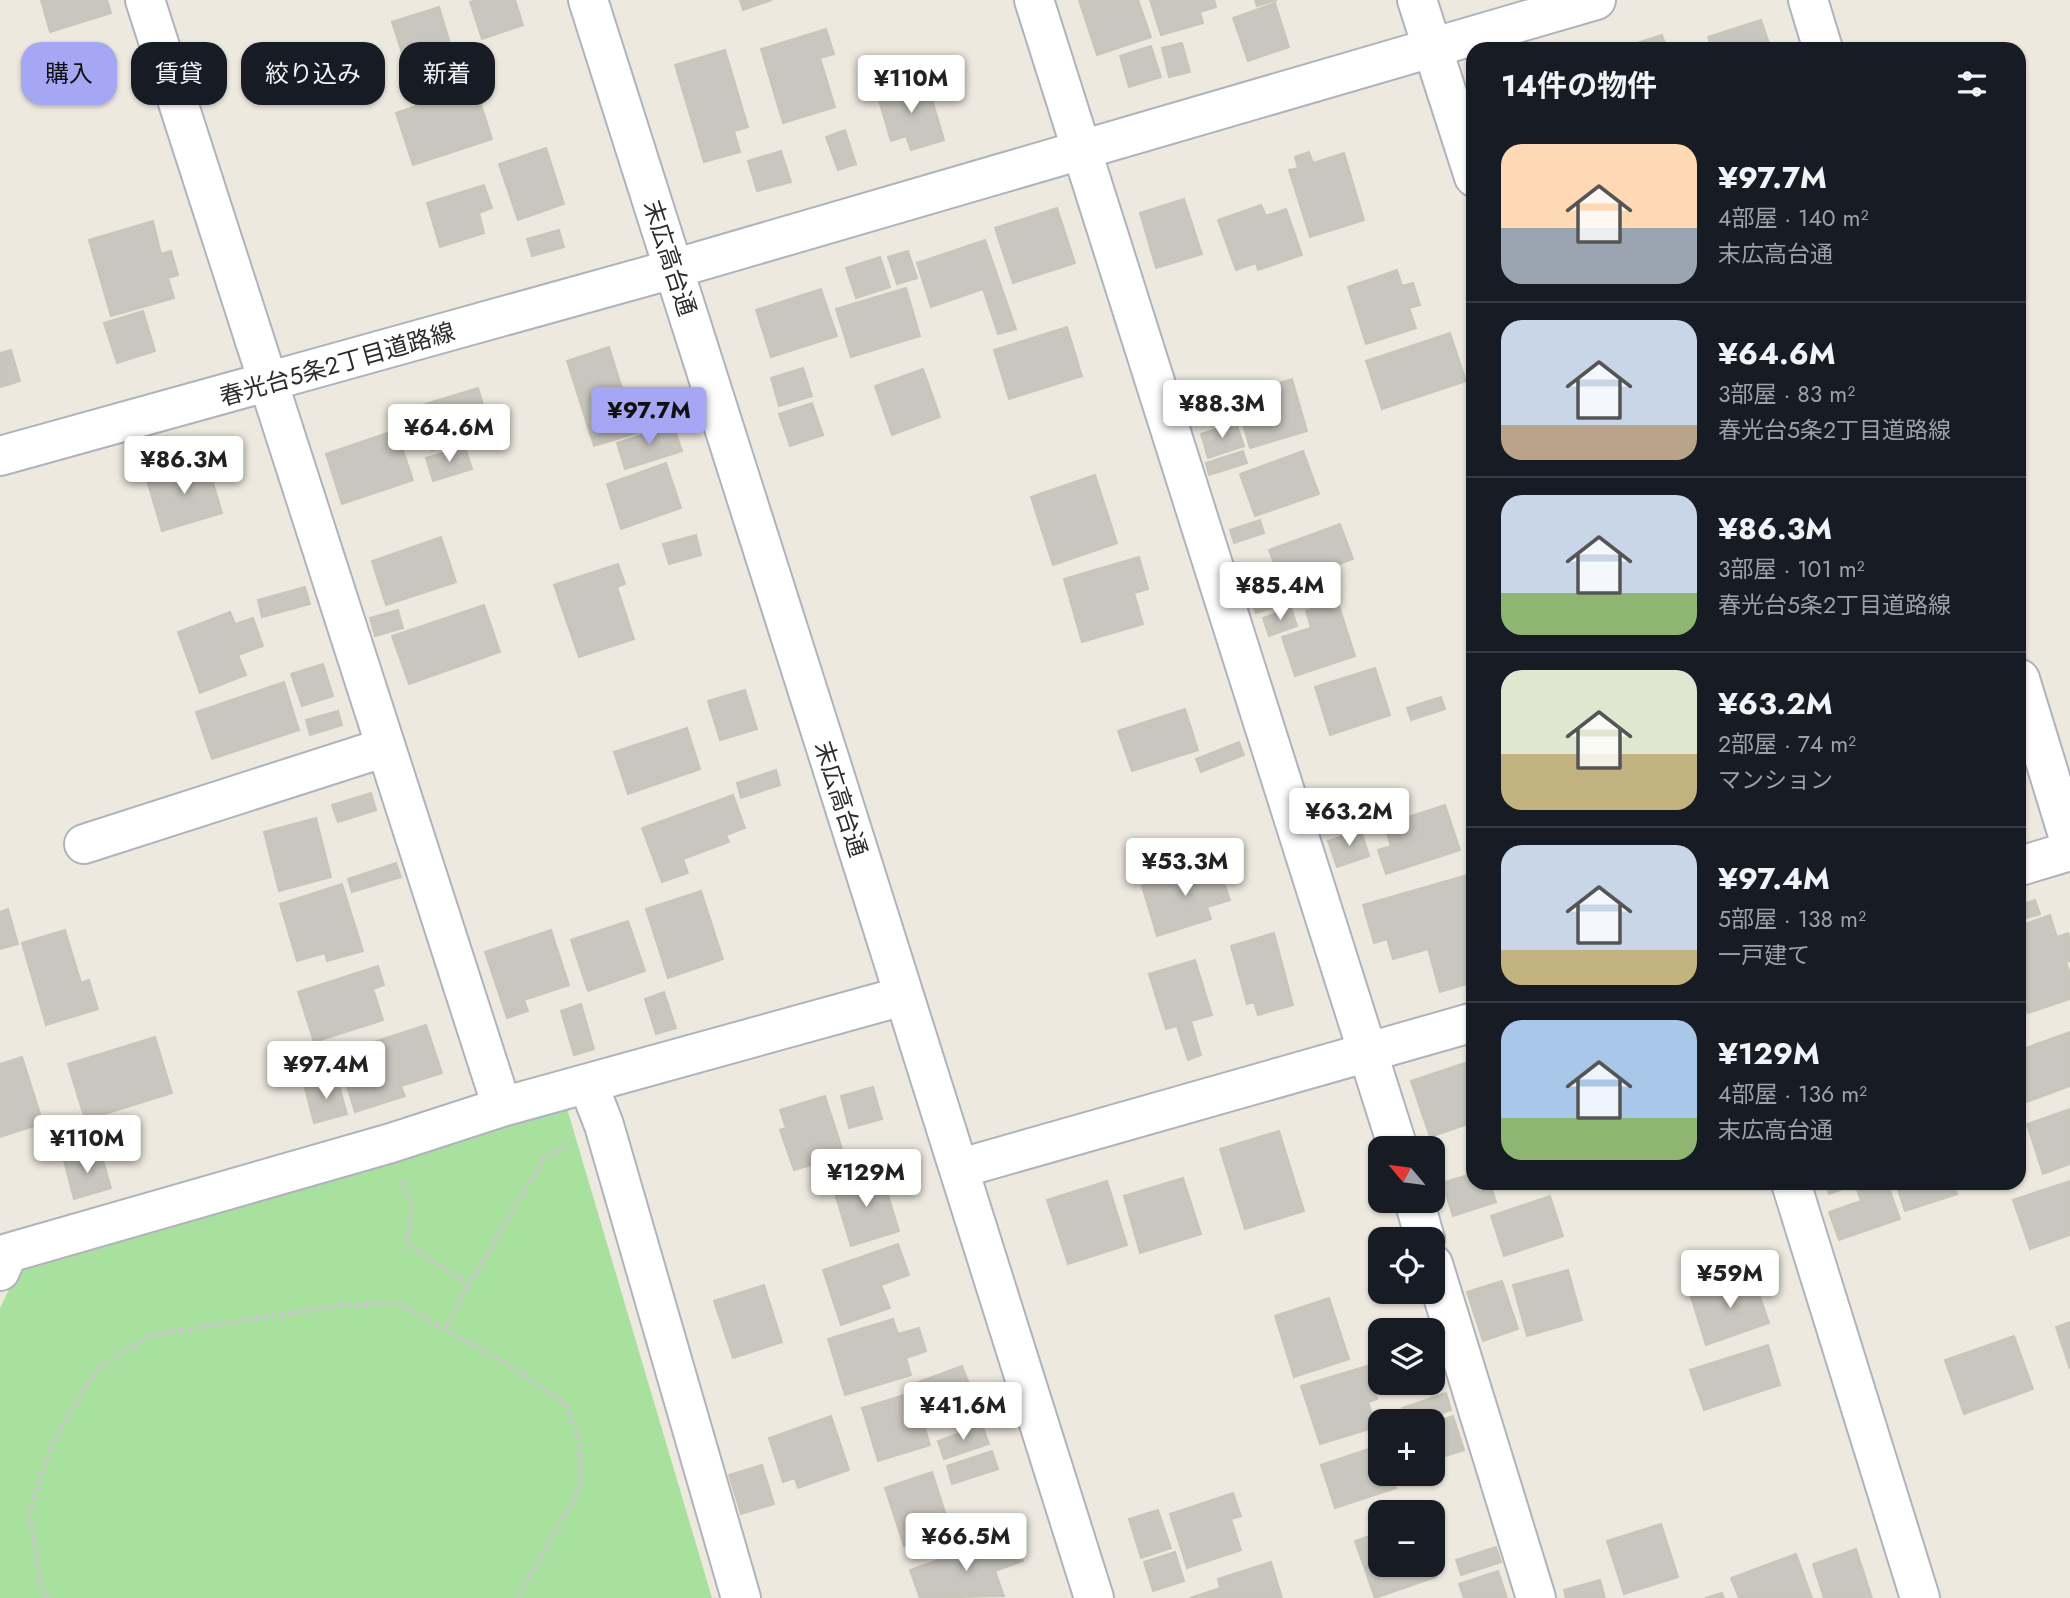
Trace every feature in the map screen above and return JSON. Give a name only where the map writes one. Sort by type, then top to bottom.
[{"type":"street","points":[[145,0],[502,1107]]},
{"type":"street","name":"末広高台通","points":[[588,0],[903,996],[961,1168],[1094,1598]]},
{"type":"street","points":[[1034,0],[1394,1136]]},
{"type":"street","points":[[1418,0],[1466,152]]},
{"type":"street","name":"春光台5条2丁目道路線","points":[[0,456],[673,269],[1082,152],[1595,0]]},
{"type":"street","points":[[1808,0],[1821,42]]},
{"type":"street","points":[[2026,699],[2070,842]]},
{"type":"street","points":[[84,844],[386,747]]},
{"type":"street","points":[[2026,864],[2070,851]]},
{"type":"street","points":[[0,1270],[8,1253],[391,1143],[502,1107],[903,996]]},
{"type":"street","points":[[961,1168],[1466,1023]]},
{"type":"street","points":[[588,1084],[604,1125],[741,1598]]},
{"type":"street","points":[[1793,1190],[1920,1598]]},
{"type":"street","points":[[1445,1303],[1536,1598]]},
{"type":"path","points":[[446,1328],[543,1158],[604,1125]]},
{"type":"path","points":[[391,1143],[412,1206],[407,1244],[469,1284]]},
{"type":"path","points":[[48,1598],[42,1589],[29,1511],[54,1439],[98,1368],[151,1335],[337,1306],[398,1303],[446,1328],[565,1402],[580,1441],[581,1486],[519,1598]]},
{"type":"green space","points":[[563,1095],[712,1598],[0,1598],[0,1308],[28,1250]]},
{"type":"building","points":[[41,0],[107,0],[111,13],[50,32]]},
{"type":"building","points":[[515,0],[523,25],[482,39],[470,2]]},
{"type":"building","points":[[740,0],[772,0],[743,10]]},
{"type":"building","points":[[1079,0],[1138,0],[1151,37],[1097,55]]},
{"type":"building","points":[[1150,0],[1214,0],[1216,7],[1200,12],[1203,23],[1161,35]]},
{"type":"building","points":[[1255,0],[1277,0],[1257,6]]},
{"type":"building","points":[[1275,3],[1289,47],[1248,61],[1233,18]]},
{"type":"building","points":[[439,7],[450,42],[399,44],[392,22]]},
{"type":"building","points":[[1761,20],[1769,42],[1710,42],[1708,37]]},
{"type":"building","points":[[826,29],[834,54],[820,58],[835,107],[783,123],[761,49]]},
{"type":"building","points":[[1662,35],[1664,42],[1640,42]]},
{"type":"building","points":[[1182,43],[1190,72],[1169,77],[1162,48]]},
{"type":"building","points":[[1151,46],[1161,77],[1129,87],[1120,56]]},
{"type":"building","points":[[725,50],[748,127],[734,131],[740,152],[704,162],[675,65]]},
{"type":"building","points":[[926,79],[944,140],[911,150],[906,136],[891,141],[877,94]]},
{"type":"building","points":[[419,105],[481,105],[492,139],[413,165],[396,113]]},
{"type":"building","points":[[845,130],[856,164],[838,170],[826,137]]},
{"type":"building","points":[[546,148],[564,204],[518,220],[499,164]]},
{"type":"building","points":[[781,151],[791,182],[757,191],[748,161]]},
{"type":"building","points":[[1309,152],[1313,163],[1344,153],[1364,220],[1310,237],[1289,170],[1298,168],[1295,157]]},
{"type":"building","points":[[484,185],[492,208],[479,213],[484,233],[440,247],[427,203]]},
{"type":"building","points":[[1184,199],[1202,254],[1156,268],[1140,213]]},
{"type":"building","points":[[1261,205],[1266,216],[1286,209],[1302,255],[1258,270],[1256,263],[1236,270],[1218,220]]},
{"type":"building","points":[[1057,208],[1075,263],[1013,283],[995,228]]},
{"type":"building","points":[[153,221],[161,254],[171,251],[178,275],[168,278],[174,298],[111,316],[89,240]]},
{"type":"building","points":[[559,230],[564,247],[532,256],[527,239]]},
{"type":"building","points":[[985,240],[1016,329],[998,334],[983,289],[931,307],[917,263]]},
{"type":"building","points":[[908,251],[917,278],[897,284],[888,257]]},
{"type":"building","points":[[880,257],[890,287],[856,298],[846,268]]},
{"type":"building","points":[[1397,270],[1402,286],[1413,283],[1420,305],[1409,308],[1416,328],[1366,344],[1348,287]]},
{"type":"building","points":[[906,288],[920,336],[851,357],[836,309]]},
{"type":"building","points":[[821,289],[837,336],[771,357],[756,310]]},
{"type":"building","points":[[143,311],[155,351],[117,363],[104,323]]},
{"type":"building","points":[[1067,327],[1082,376],[1009,399],[994,350]]},
{"type":"building","points":[[1450,333],[1466,381],[1382,409],[1366,361]]},
{"type":"building","points":[[609,347],[636,433],[594,446],[567,361]]},
{"type":"building","points":[[11,350],[20,381],[1,387],[0,353]]},
{"type":"building","points":[[803,368],[812,396],[779,406],[771,378]]},
{"type":"building","points":[[923,369],[940,417],[892,435],[875,386]]},
{"type":"building","points":[[1292,379],[1307,431],[1250,448],[1235,397]]},
{"type":"building","points":[[478,388],[491,431],[432,450],[419,406]]},
{"type":"building","points":[[812,403],[823,435],[790,446],[779,414]]},
{"type":"building","points":[[1236,423],[1244,446],[1208,458],[1201,434]]},
{"type":"building","points":[[673,425],[682,451],[625,469],[617,443]]},
{"type":"building","points":[[396,430],[413,480],[342,504],[326,454]]},
{"type":"building","points":[[465,447],[472,469],[433,481],[426,458]]},
{"type":"building","points":[[1243,451],[1247,463],[1209,475],[1206,463]]},
{"type":"building","points":[[1303,451],[1319,494],[1255,516],[1240,474]]},
{"type":"building","points":[[207,462],[222,513],[162,531],[147,480]]},
{"type":"building","points":[[666,463],[681,508],[621,529],[607,484]]},
{"type":"building","points":[[1095,475],[1117,543],[1053,565],[1031,497]]},
{"type":"building","points":[[1260,520],[1264,533],[1234,543],[1230,530]]},
{"type":"building","points":[[1340,524],[1353,559],[1282,585],[1269,550]]},
{"type":"building","points":[[696,535],[701,555],[669,564],[663,544]]},
{"type":"building","points":[[441,537],[456,582],[386,605],[372,561]]},
{"type":"building","points":[[1139,557],[1148,589],[1134,593],[1143,624],[1082,642],[1064,579]]},
{"type":"building","points":[[618,564],[625,584],[617,587],[634,639],[579,657],[554,585]]},
{"type":"building","points":[[1287,586],[1292,601],[1256,613],[1251,598]]},
{"type":"building","points":[[305,587],[310,604],[262,617],[258,600]]},
{"type":"building","points":[[1337,600],[1355,656],[1295,676],[1282,637],[1311,628],[1306,611]]},
{"type":"building","points":[[484,605],[500,652],[409,684],[392,636]]},
{"type":"building","points":[[1291,608],[1297,626],[1269,636],[1263,618]]},
{"type":"building","points":[[398,610],[403,628],[375,636],[370,618]]},
{"type":"building","points":[[230,612],[235,624],[253,618],[263,646],[238,655],[246,675],[200,693],[178,632]]},
{"type":"building","points":[[323,664],[333,696],[302,706],[291,674]]},
{"type":"building","points":[[1375,668],[1390,715],[1330,735],[1315,687]]},
{"type":"building","points":[[284,682],[299,730],[212,759],[196,712]]},
{"type":"building","points":[[745,690],[757,729],[720,740],[708,701]]},
{"type":"building","points":[[1441,697],[1445,709],[1411,720],[1407,708]]},
{"type":"building","points":[[1185,709],[1198,750],[1132,771],[1118,731]]},
{"type":"building","points":[[338,711],[342,725],[310,735],[306,720]]},
{"type":"building","points":[[687,728],[700,769],[628,794],[614,752]]},
{"type":"building","points":[[1239,742],[1244,755],[1201,772],[1196,759]]},
{"type":"building","points":[[776,770],[780,785],[741,798],[737,783]]},
{"type":"building","points":[[371,793],[376,810],[338,822],[332,805]]},
{"type":"building","points":[[733,795],[745,828],[726,835],[729,842],[683,859],[688,873],[662,882],[642,828]]},
{"type":"building","points":[[1445,805],[1460,850],[1386,874],[1378,850],[1391,846],[1384,825]]},
{"type":"building","points":[[316,818],[331,877],[279,891],[264,832]]},
{"type":"building","points":[[1361,830],[1369,856],[1337,867],[1328,841]]},
{"type":"building","points":[[1217,862],[1230,900],[1207,907],[1211,919],[1157,936],[1142,886]]},
{"type":"building","points":[[396,863],[401,877],[352,892],[348,879]]},
{"type":"building","points":[[1466,875],[1466,984],[1440,992],[1428,949],[1393,959],[1387,939],[1374,943],[1363,905]]},
{"type":"building","points":[[342,884],[363,951],[327,961],[325,953],[297,961],[280,904]]},
{"type":"building","points":[[701,891],[723,959],[668,978],[646,909]]},
{"type":"building","points":[[2035,900],[2040,914],[2026,918],[2026,903]]},
{"type":"building","points":[[8,909],[18,944],[0,949],[0,912]]},
{"type":"building","points":[[2050,915],[2057,937],[2068,933],[2070,939],[2070,961],[2066,962],[2070,974],[2070,999],[2028,1013],[2026,1007],[2026,924]]},
{"type":"building","points":[[628,921],[645,971],[588,991],[571,940]]},
{"type":"building","points":[[65,930],[81,983],[89,980],[98,1009],[46,1025],[22,943]]},
{"type":"building","points":[[551,930],[569,985],[524,1000],[528,1011],[507,1018],[485,952]]},
{"type":"building","points":[[1274,933],[1293,1005],[1258,1015],[1254,1002],[1247,1004],[1231,946]]},
{"type":"building","points":[[1195,960],[1212,1015],[1191,1021],[1201,1055],[1188,1060],[1177,1026],[1166,1029],[1149,974]]},
{"type":"building","points":[[378,966],[384,985],[373,989],[383,1020],[314,1042],[298,992]]},
{"type":"building","points":[[664,992],[676,1028],[656,1034],[645,999]]},
{"type":"building","points":[[581,1004],[594,1049],[574,1055],[561,1011]]},
{"type":"building","points":[[426,1025],[442,1073],[401,1086],[405,1096],[355,1112],[337,1054]]},
{"type":"building","points":[[2070,1032],[2070,1086],[2026,1102],[2026,1048]]},
{"type":"building","points":[[155,1037],[172,1093],[85,1120],[68,1064]]},
{"type":"building","points":[[22,1057],[43,1123],[0,1137],[0,1064]]},
{"type":"building","points":[[1466,1063],[1466,1125],[1430,1136],[1411,1081]]},
{"type":"building","points":[[337,1079],[347,1114],[314,1123],[305,1088]]},
{"type":"building","points":[[873,1087],[882,1119],[849,1128],[841,1096]]},
{"type":"building","points":[[825,1096],[844,1155],[794,1170],[780,1130],[786,1128],[780,1110]]},
{"type":"building","points":[[2070,1109],[2070,1164],[2043,1174],[2027,1124]]},
{"type":"building","points":[[1279,1131],[1304,1211],[1245,1229],[1220,1149]]},
{"type":"building","points":[[100,1150],[111,1188],[74,1199],[64,1161]]},
{"type":"building","points":[[881,1172],[899,1231],[851,1246],[833,1187]]},
{"type":"building","points":[[1466,1176],[1466,1190],[1492,1190],[1496,1202],[1453,1216],[1446,1195],[1446,1182]]},
{"type":"building","points":[[1183,1178],[1201,1234],[1140,1253],[1124,1196]]},
{"type":"building","points":[[1107,1181],[1127,1245],[1068,1264],[1047,1200]]},
{"type":"building","points":[[2070,1181],[2070,1235],[2030,1249],[2013,1200]]},
{"type":"building","points":[[1857,1190],[1890,1190],[1900,1219],[1839,1240],[1829,1212],[1861,1201]]},
{"type":"building","points":[[1898,1190],[1956,1190],[1957,1194],[1905,1211]]},
{"type":"building","points":[[1550,1196],[1563,1236],[1504,1256],[1491,1216]]},
{"type":"building","points":[[898,1244],[909,1275],[881,1285],[890,1308],[841,1325],[823,1270]]},
{"type":"building","points":[[1568,1270],[1582,1320],[1527,1336],[1513,1285]]},
{"type":"building","points":[[1753,1276],[1769,1323],[1706,1345],[1691,1297]]},
{"type":"building","points":[[1502,1281],[1518,1329],[1483,1341],[1467,1292]]},
{"type":"building","points":[[764,1285],[782,1342],[733,1358],[714,1301]]},
{"type":"building","points":[[1329,1298],[1349,1359],[1294,1377],[1275,1316]]},
{"type":"building","points":[[893,1319],[898,1334],[919,1328],[926,1351],[906,1358],[911,1375],[845,1395],[828,1339]]},
{"type":"building","points":[[2070,1322],[2070,1369],[2056,1327]]},
{"type":"building","points":[[2014,1336],[2033,1389],[1964,1414],[1945,1360]]},
{"type":"building","points":[[1768,1345],[1780,1385],[1704,1410],[1690,1370]]},
{"type":"building","points":[[962,1366],[971,1389],[939,1400],[945,1416],[929,1422],[915,1383]]},
{"type":"building","points":[[1367,1366],[1368,1395],[1376,1395],[1377,1399],[1368,1402],[1370,1409],[1368,1409],[1368,1429],[1320,1444],[1301,1386]]},
{"type":"building","points":[[914,1392],[930,1445],[878,1461],[862,1408]]},
{"type":"building","points":[[1445,1395],[1451,1410],[1445,1412],[1445,1409],[1402,1408]]},
{"type":"building","points":[[831,1416],[849,1470],[798,1488],[795,1478],[783,1482],[769,1438]]},
{"type":"building","points":[[1453,1416],[1464,1450],[1445,1456],[1445,1419]]},
{"type":"building","points":[[982,1425],[989,1444],[944,1459],[938,1441]]},
{"type":"building","points":[[1368,1449],[1368,1486],[1396,1488],[1335,1508],[1321,1465]]},
{"type":"building","points":[[992,1451],[998,1469],[952,1484],[947,1466]]},
{"type":"building","points":[[762,1465],[774,1504],[741,1514],[729,1475]]},
{"type":"building","points":[[932,1472],[951,1531],[904,1546],[885,1488]]},
{"type":"building","points":[[1233,1493],[1241,1516],[1231,1519],[1241,1550],[1187,1568],[1170,1514]]},
{"type":"building","points":[[1158,1510],[1171,1548],[1141,1558],[1129,1519]]},
{"type":"building","points":[[1661,1524],[1678,1577],[1624,1594],[1607,1541]]},
{"type":"building","points":[[1368,1536],[1368,1577],[1436,1577],[1375,1598],[1355,1541]]},
{"type":"building","points":[[997,1539],[1001,1550],[1017,1545],[1023,1561],[995,1571],[1004,1596],[920,1598],[910,1570]]},
{"type":"building","points":[[1496,1547],[1501,1562],[1461,1575],[1456,1560]]},
{"type":"building","points":[[1856,1549],[1872,1598],[1824,1598],[1813,1564]]},
{"type":"building","points":[[1175,1552],[1184,1581],[1153,1591],[1144,1562]]},
{"type":"building","points":[[1796,1554],[1812,1598],[1739,1598],[1731,1578]]},
{"type":"building","points":[[1271,1562],[1282,1598],[1190,1598],[1220,1588],[1218,1579]]},
{"type":"building","points":[[1498,1571],[1507,1598],[1464,1598],[1459,1584]]},
{"type":"building","points":[[1600,1580],[1605,1598],[1566,1598],[1564,1590]]},
{"type":"building","points":[[1722,1593],[1724,1598],[1705,1598]]}]
